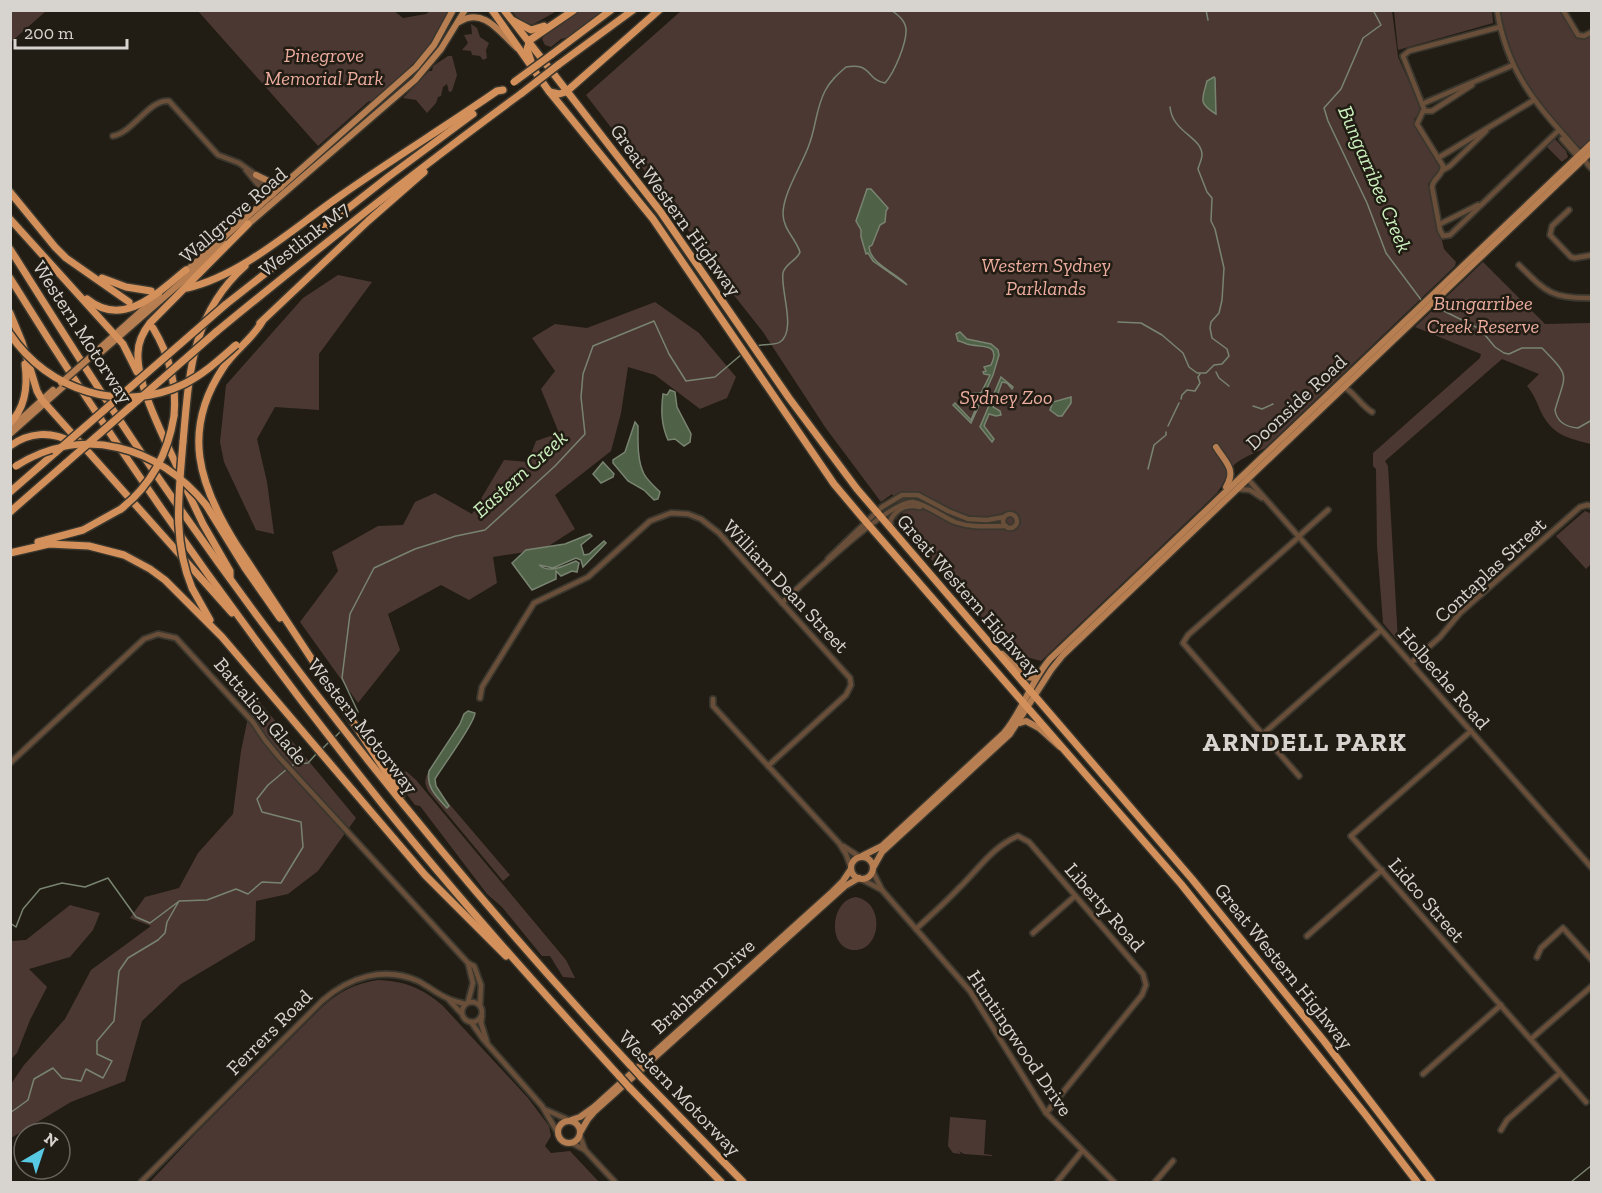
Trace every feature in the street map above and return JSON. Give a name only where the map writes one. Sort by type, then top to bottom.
[{"type":"highway","name":"Great Western Highway","points":[[492,10],[548,90],[653,219],[834,484],[1181,884],[1417,1182]]},
{"type":"highway","points":[[537,74],[528,52],[528,44],[573,10]]},
{"type":"highway","name":"Westlink M7","points":[[10,492],[225,305],[388,177],[611,10]]},
{"type":"highway","name":"Westlink M7","points":[[10,512],[216,332],[322,246],[451,145],[633,10]]},
{"type":"highway","points":[[548,90],[556,94],[566,92],[658,10]]},
{"type":"highway","name":"Great Western Highway","points":[[506,13],[660,211],[823,444],[879,515],[1192,879],[1354,1079],[1432,1182]]},
{"type":"highway","points":[[506,13],[531,30],[537,30],[561,18]]},
{"type":"highway","points":[[571,99],[571,92],[625,40]]},
{"type":"highway","points":[[188,288],[216,279],[256,256],[364,179],[497,91],[503,90]]},
{"type":"highway","points":[[10,334],[33,361],[55,378],[89,392],[117,397],[147,395],[174,388],[203,373],[236,345],[368,221],[450,150],[451,145]]},
{"type":"highway","points":[[10,192],[71,262],[129,302]]},
{"type":"highway","points":[[10,219],[128,351],[193,503],[230,571],[230,578]]},
{"type":"highway","points":[[144,388],[138,354],[143,331],[172,299],[248,225]]},
{"type":"highway","points":[[54,244],[76,263],[100,277],[126,287],[151,291]]},
{"type":"highway","name":"Western Motorway","points":[[10,249],[149,464],[230,578],[350,739],[496,916],[640,1077],[742,1182]]},
{"type":"highway","points":[[222,637],[192,588],[178,537],[183,442],[190,375],[201,327],[219,296],[234,277],[256,256]]},
{"type":"highway","points":[[82,297],[105,308],[129,309],[146,302],[186,270]]},
{"type":"highway","name":"Western Motorway","points":[[10,278],[111,435],[184,542],[338,748],[442,876],[513,958],[629,1087],[721,1182]]},
{"type":"highway","points":[[10,314],[37,391],[44,401],[231,613],[240,618]]},
{"type":"highway","points":[[262,322],[231,357],[208,398],[200,439],[204,482],[217,512],[308,656],[401,795],[401,801]]},
{"type":"highway","points":[[10,552],[83,530],[121,509],[143,488],[156,471],[168,442],[174,416],[175,392],[170,365],[153,328]]},
{"type":"highway","points":[[10,423],[20,410],[26,391],[26,372],[20,339]]},
{"type":"highway","points":[[10,446],[28,436],[46,434],[63,438],[87,450]]},
{"type":"highway","points":[[13,468],[42,453],[72,446],[102,445],[122,448],[145,456],[168,469],[185,482],[206,505],[254,582],[308,656]]},
{"type":"highway","points":[[10,552],[41,545],[67,544],[99,548],[124,555],[165,580],[222,637],[430,880],[507,957],[513,958]]},
{"type":"highway","points":[[1344,1087],[1354,1079]]},
{"type":"main road","name":"Wallgrove Road","points":[[117,336],[186,270],[415,80],[441,49],[465,10]]},
{"type":"main road","name":"Wallgrove Road","points":[[10,434],[96,354],[248,225],[273,199],[281,187],[416,67],[434,45],[453,11]]},
{"type":"main road","points":[[458,23],[466,18],[491,22],[519,51]]},
{"type":"main road","name":"Doonside Road","points":[[1336,391],[1348,389],[1356,377],[1592,143]]},
{"type":"main road","name":"Doonside Road","points":[[1033,694],[1041,672],[1050,659],[1222,495],[1246,477],[1580,157],[1592,151]]},
{"type":"main road","points":[[256,175],[281,187]]},
{"type":"main road","name":"Wallgrove Road","points":[[10,428],[44,401]]},
{"type":"main road","points":[[1216,447],[1232,474],[1222,495]]},
{"type":"main road","name":"Doonside Road","points":[[1033,694],[1063,655],[1238,489],[1246,477]]},
{"type":"main road","points":[[987,640],[1026,676],[1034,678],[1041,672]]},
{"type":"main road","points":[[1026,706],[1004,733],[882,846],[853,860],[851,868],[854,875],[860,878],[868,876],[882,852],[1010,734],[1018,724],[1033,694]]},
{"type":"main road","points":[[1018,724],[1026,721],[1033,724],[1063,749]]},
{"type":"main road","points":[[861,856],[869,860],[873,869]]},
{"type":"main road","name":"Brabham Drive","points":[[570,1120],[580,1117],[594,1107],[831,893],[843,881],[851,868]]},
{"type":"main road","name":"Brabham Drive","points":[[581,1133],[594,1112],[845,886],[860,878]]},
{"type":"main road","points":[[570,1120],[578,1125],[581,1133],[572,1143],[563,1141],[558,1132],[561,1124],[570,1120]]},
{"type":"street","points":[[1497,10],[1500,27],[1513,65],[1534,100],[1592,169]]},
{"type":"street","points":[[1563,10],[1578,34],[1585,35],[1592,32]]},
{"type":"street","points":[[1425,111],[1403,59],[1404,54],[1500,27]]},
{"type":"street","points":[[1422,104],[1513,65]]},
{"type":"street","points":[[1425,111],[1432,111],[1474,83]]},
{"type":"street","points":[[113,136],[125,131],[157,103],[166,100],[174,104],[218,155],[242,165],[256,175],[273,199]]},
{"type":"street","points":[[1438,158],[1534,100]]},
{"type":"street","points":[[1425,111],[1418,123],[1443,170]]},
{"type":"street","points":[[1487,129],[1450,166],[1443,170],[1432,184],[1443,236],[1450,235],[1558,131]]},
{"type":"street","points":[[242,165],[273,199]]},
{"type":"street","points":[[1440,224],[1480,204]]},
{"type":"street","points":[[1569,210],[1552,226],[1550,235],[1571,257],[1592,255]]},
{"type":"street","points":[[1519,265],[1543,289],[1554,295],[1568,299],[1592,298]]},
{"type":"street","points":[[1348,389],[1361,404],[1372,412]]},
{"type":"street","points":[[1336,391],[1354,396]]},
{"type":"street","name":"Holbeche Road","points":[[1246,477],[1592,868]]},
{"type":"street","name":"Holbeche Road","points":[[1238,489],[1256,493],[1273,507]]},
{"type":"street","points":[[782,603],[832,554],[868,525],[896,497],[909,494],[918,495],[968,519],[987,520],[1004,517],[1011,513],[1017,518],[1015,526],[1011,528],[974,526],[956,522],[909,502],[879,515]]},
{"type":"street","points":[[893,530],[891,519],[903,508],[918,506],[937,513]]},
{"type":"street","name":"Contaplas Street","points":[[1411,663],[1443,635],[1460,613],[1580,507],[1592,506]]},
{"type":"street","points":[[1299,776],[1183,643],[1188,635],[1328,510]]},
{"type":"street","name":"William Dean Street","points":[[480,698],[482,687],[534,603],[588,577],[645,524],[659,516],[682,513],[701,519],[718,533],[847,674],[851,685],[846,695],[768,766]]},
{"type":"street","points":[[1004,517],[1003,521],[1006,526]]},
{"type":"street","points":[[1263,734],[1381,630]]},
{"type":"street","name":"Battalion Glade","points":[[10,763],[141,642],[151,636],[162,634],[173,637],[182,643],[253,722],[265,740],[302,783],[468,963],[474,966],[479,975],[480,1006]]},
{"type":"street","points":[[713,699],[713,706],[839,843],[851,868]]},
{"type":"street","name":"Lidco Street","points":[[1471,731],[1351,836],[1586,1102]]},
{"type":"street","name":"Liberty Road","points":[[916,929],[960,888],[988,857],[1009,839],[1018,836],[1029,842],[1141,971],[1146,985],[1142,995],[1046,1113]]},
{"type":"street","points":[[839,843],[861,856]]},
{"type":"street","name":"Huntingwood Drive","points":[[873,869],[882,890],[970,991],[1046,1113],[1114,1182]]},
{"type":"street","points":[[1307,936],[1382,870]]},
{"type":"street","name":"Huntingwood Drive","points":[[860,878],[882,890]]},
{"type":"street","points":[[1033,933],[1075,896]]},
{"type":"street","points":[[1537,957],[1541,948],[1563,928],[1592,960]]},
{"type":"street","points":[[468,963],[473,983],[461,1013],[464,1019],[471,1022],[542,1106],[558,1132]]},
{"type":"street","name":"Ferrers Road","points":[[141,1182],[311,1011],[339,987],[365,977],[392,974],[415,980],[447,998],[466,1003]]},
{"type":"street","points":[[1531,1039],[1592,986]]},
{"type":"street","name":"Ferrers Road","points":[[447,998],[461,1013]]},
{"type":"street","points":[[466,1003],[475,1002],[480,1006],[483,1033],[490,1047]]},
{"type":"street","points":[[1423,1074],[1501,1005]]},
{"type":"street","points":[[471,1022],[477,1021],[482,1016]]},
{"type":"street","points":[[1501,1130],[1507,1120],[1560,1073]]},
{"type":"street","points":[[542,1106],[556,1116],[570,1120]]},
{"type":"street","points":[[581,1133],[585,1150]]},
{"type":"street","points":[[572,1143],[585,1150],[615,1182]]},
{"type":"street","points":[[1057,1182],[1082,1151]]},
{"type":"street","points":[[1155,1182],[1173,1161]]},
{"type":"green space","points":[[11,10],[46,10],[46,11],[11,42]]},
{"type":"green space","name":"Pinegrove Memorial Park","points":[[393,10],[403,18],[426,14],[430,11],[449,11],[436,37],[420,57],[372,103],[369,101],[318,146],[198,11]]},
{"type":"green space","points":[[512,11],[557,11],[532,25],[531,28],[521,23]]},
{"type":"green space","points":[[579,11],[604,11],[569,37],[561,39],[551,47],[545,45],[542,39],[545,35]]},
{"type":"green space","name":"Western Sydney Parklands","points":[[681,11],[1392,11],[1398,57],[1421,108],[1414,119],[1414,124],[1440,168],[1428,184],[1444,249],[1456,262],[1455,266],[1265,448],[1234,465],[1217,493],[1041,661],[1019,655],[986,623],[896,519],[903,513],[892,494],[881,502],[825,427],[763,332],[729,289],[670,204],[586,95]]},
{"type":"green space","points":[[1394,11],[1492,11],[1493,23],[1398,50]]},
{"type":"green space","points":[[1499,11],[1560,11],[1576,37],[1586,38],[1591,35],[1591,140],[1582,148],[1576,147],[1527,86],[1512,53]]},
{"type":"green space","points":[[471,24],[477,28],[480,37],[489,43],[486,50],[487,58],[483,60],[480,56],[472,55],[471,51],[462,50],[468,43],[464,35],[472,34]]},
{"type":"green space","points":[[448,56],[452,56],[457,75],[452,91],[449,92],[447,84],[443,87],[441,96],[427,113],[416,100],[403,98],[429,71],[432,71],[433,66]]},
{"type":"green space","points":[[1555,139],[1566,151],[1568,157],[1562,162],[1547,147]]},
{"type":"green space","name":"Bungarribee Creek Reserve","points":[[1483,262],[1545,324],[1591,323],[1591,444],[1568,438],[1556,431],[1546,420],[1527,386],[1539,374],[1502,359],[1385,461],[1388,466],[1398,641],[1383,623],[1377,546],[1376,469],[1373,466],[1373,453],[1480,358],[1481,354],[1415,327]]},
{"type":"green space","points":[[338,275],[372,282],[319,354],[319,410],[275,407],[257,439],[267,482],[274,534],[256,530],[224,462],[220,442],[226,385],[303,298]]},
{"type":"green space","points":[[655,302],[699,333],[736,377],[727,398],[700,409],[655,375],[628,367],[621,413],[611,451],[555,495],[575,529],[544,549],[493,557],[497,583],[469,600],[441,585],[388,614],[400,650],[358,703],[300,622],[338,571],[332,552],[378,526],[403,525],[415,502],[435,493],[472,514],[504,460],[528,462],[536,441],[559,433],[541,389],[555,371],[532,338],[555,324],[587,328]]},
{"type":"green space","points":[[1585,511],[1592,514],[1591,564],[1586,569],[1556,536]]},
{"type":"green space","points":[[253,694],[356,818],[318,871],[288,894],[256,901],[255,940],[181,984],[142,1021],[125,1081],[71,1102],[39,1121],[12,1121],[11,1138],[11,1084],[24,1065],[65,1019],[91,970],[151,926],[130,918],[145,897],[179,888],[198,853],[233,814],[241,751]]},
{"type":"green space","points":[[388,770],[399,775],[398,770],[407,772],[416,780],[566,960],[575,978],[563,977],[550,956],[542,956],[502,907],[487,894],[420,806],[415,805]]},
{"type":"green space","points":[[429,771],[428,779],[510,875],[503,881],[429,792],[425,782]]},
{"type":"green space","points":[[856,897],[866,901],[872,908],[876,917],[876,926],[870,943],[862,949],[853,950],[845,947],[839,941],[835,924],[841,906],[847,900]]},
{"type":"green space","points":[[70,905],[100,913],[93,930],[70,957],[29,969],[47,987],[30,1020],[17,1053],[11,1059],[11,941],[26,940]]},
{"type":"green space","points":[[378,980],[412,987],[442,1005],[528,1098],[549,1126],[551,1136],[545,1146],[551,1153],[570,1151],[599,1182],[150,1182],[322,1007],[348,989]]},
{"type":"green space","points":[[950,1117],[986,1120],[984,1154],[992,1156],[964,1154],[959,1151],[961,1154],[953,1153],[948,1146]]},
{"type":"shaded area","points":[[1214,77],[1216,114],[1206,107],[1203,100],[1207,81]]},
{"type":"shaded area","points":[[867,189],[871,189],[888,208],[885,222],[880,225],[869,247],[871,253],[879,264],[907,285],[873,261],[868,253],[866,254],[861,230],[856,221]]},
{"type":"shaded area","points":[[960,332],[967,339],[991,344],[998,350],[999,355],[993,375],[971,423],[953,405],[955,403],[971,420],[980,399],[969,396],[967,393],[981,393],[990,375],[984,374],[983,372],[986,371],[984,367],[991,365],[994,353],[988,347],[958,341],[956,334]]},
{"type":"shaded area","points":[[1001,377],[1013,387],[1012,389],[1007,383],[1002,382],[993,407],[1000,411],[1001,415],[989,414],[984,426],[994,439],[992,442],[980,427]]},
{"type":"shaded area","points":[[670,390],[675,392],[677,407],[691,434],[690,442],[684,446],[675,439],[668,440],[664,428],[663,394],[667,395]]},
{"type":"shaded area","points":[[1071,397],[1071,403],[1062,416],[1050,410],[1053,402]]},
{"type":"shaded area","points":[[635,422],[638,426],[640,463],[647,479],[660,492],[658,499],[654,500],[644,490],[628,481],[613,463],[613,460],[625,452]]},
{"type":"shaded area","points":[[603,462],[614,474],[613,477],[601,483],[593,474]]},
{"type":"shaded area","points":[[590,534],[592,536],[581,545],[584,555],[589,554],[604,541],[606,543],[583,567],[581,560],[576,558],[553,568],[539,565],[552,569],[576,561],[579,563],[577,572],[572,571],[561,576],[556,571],[556,579],[532,590],[512,563],[526,550],[565,544]]},
{"type":"shaded area","points":[[468,711],[475,713],[474,718],[435,779],[436,786],[449,806],[447,808],[431,787],[429,771]]},
{"type":"waterway","name":"Eastern Creek","points":[[757,346],[775,344],[785,337],[788,320],[783,273],[800,252],[785,224],[784,206],[789,188],[809,145],[822,97],[827,87],[846,67],[854,66],[865,69],[875,79],[885,83],[899,58],[906,35],[904,23],[891,10]]},
{"type":"waterway","points":[[1206,10],[1208,20]]},
{"type":"waterway","name":"Bungarribee Creek","points":[[1373,10],[1381,25],[1363,38],[1341,89],[1324,108],[1367,203],[1386,253],[1422,301]]},
{"type":"waterway","points":[[1118,322],[1141,323],[1162,335],[1183,353],[1189,367],[1197,373],[1206,373],[1214,365],[1222,364],[1229,356],[1227,349],[1212,338],[1210,328],[1211,322],[1219,313],[1224,268],[1211,221],[1212,198],[1207,192],[1198,169],[1202,157],[1201,149],[1176,123],[1170,107]]},
{"type":"waterway","name":"Bungarribee Creek","points":[[1436,307],[1480,329],[1495,347],[1504,353],[1509,354],[1522,348],[1542,348],[1558,365],[1564,376],[1555,410],[1560,421],[1578,428],[1592,420]]},
{"type":"waterway","name":"Eastern Creek","points":[[354,720],[358,712],[342,678],[350,614],[374,568],[415,549],[456,536],[485,530],[555,466],[585,434],[581,397],[583,374],[593,346],[654,321],[669,354],[686,381],[715,377],[742,354]]},
{"type":"waterway","points":[[1216,372],[1219,378],[1229,386]]},
{"type":"waterway","points":[[1181,399],[1187,390],[1195,391],[1200,383],[1198,377],[1200,374]]},
{"type":"waterway","points":[[1168,426],[1179,403]]},
{"type":"waterway","points":[[1253,406],[1262,409],[1273,404]]},
{"type":"waterway","points":[[1148,469],[1154,445],[1166,435],[1166,432]]},
{"type":"waterway","name":"Eastern Creek","points":[[334,738],[341,731]]},
{"type":"waterway","name":"Eastern Creek","points":[[321,750],[330,741]]},
{"type":"waterway","name":"Eastern Creek","points":[[291,766],[308,763],[317,753]]},
{"type":"waterway","name":"Eastern Creek","points":[[10,1113],[28,1100],[34,1079],[53,1068],[62,1078],[81,1081],[86,1069],[103,1078],[112,1061],[97,1054],[97,1041],[114,1021],[119,971],[128,958],[158,940],[165,933],[167,922],[179,901],[207,900],[236,889],[248,894],[262,882],[281,883],[303,847],[301,822],[262,812],[257,799],[268,785],[287,769]]},
{"type":"waterway","points":[[10,923],[16,927],[23,909],[40,889],[62,883],[85,887],[108,878],[136,917],[150,923],[178,902]]},
{"type":"waterway","points":[[1571,1182],[1592,1165]]},
{"type":"district","name":"ARNDELL PARK","points":[[1305,742]]},
{"type":"park label","name":"Sydney Zoo","points":[[1006,397]]}]
